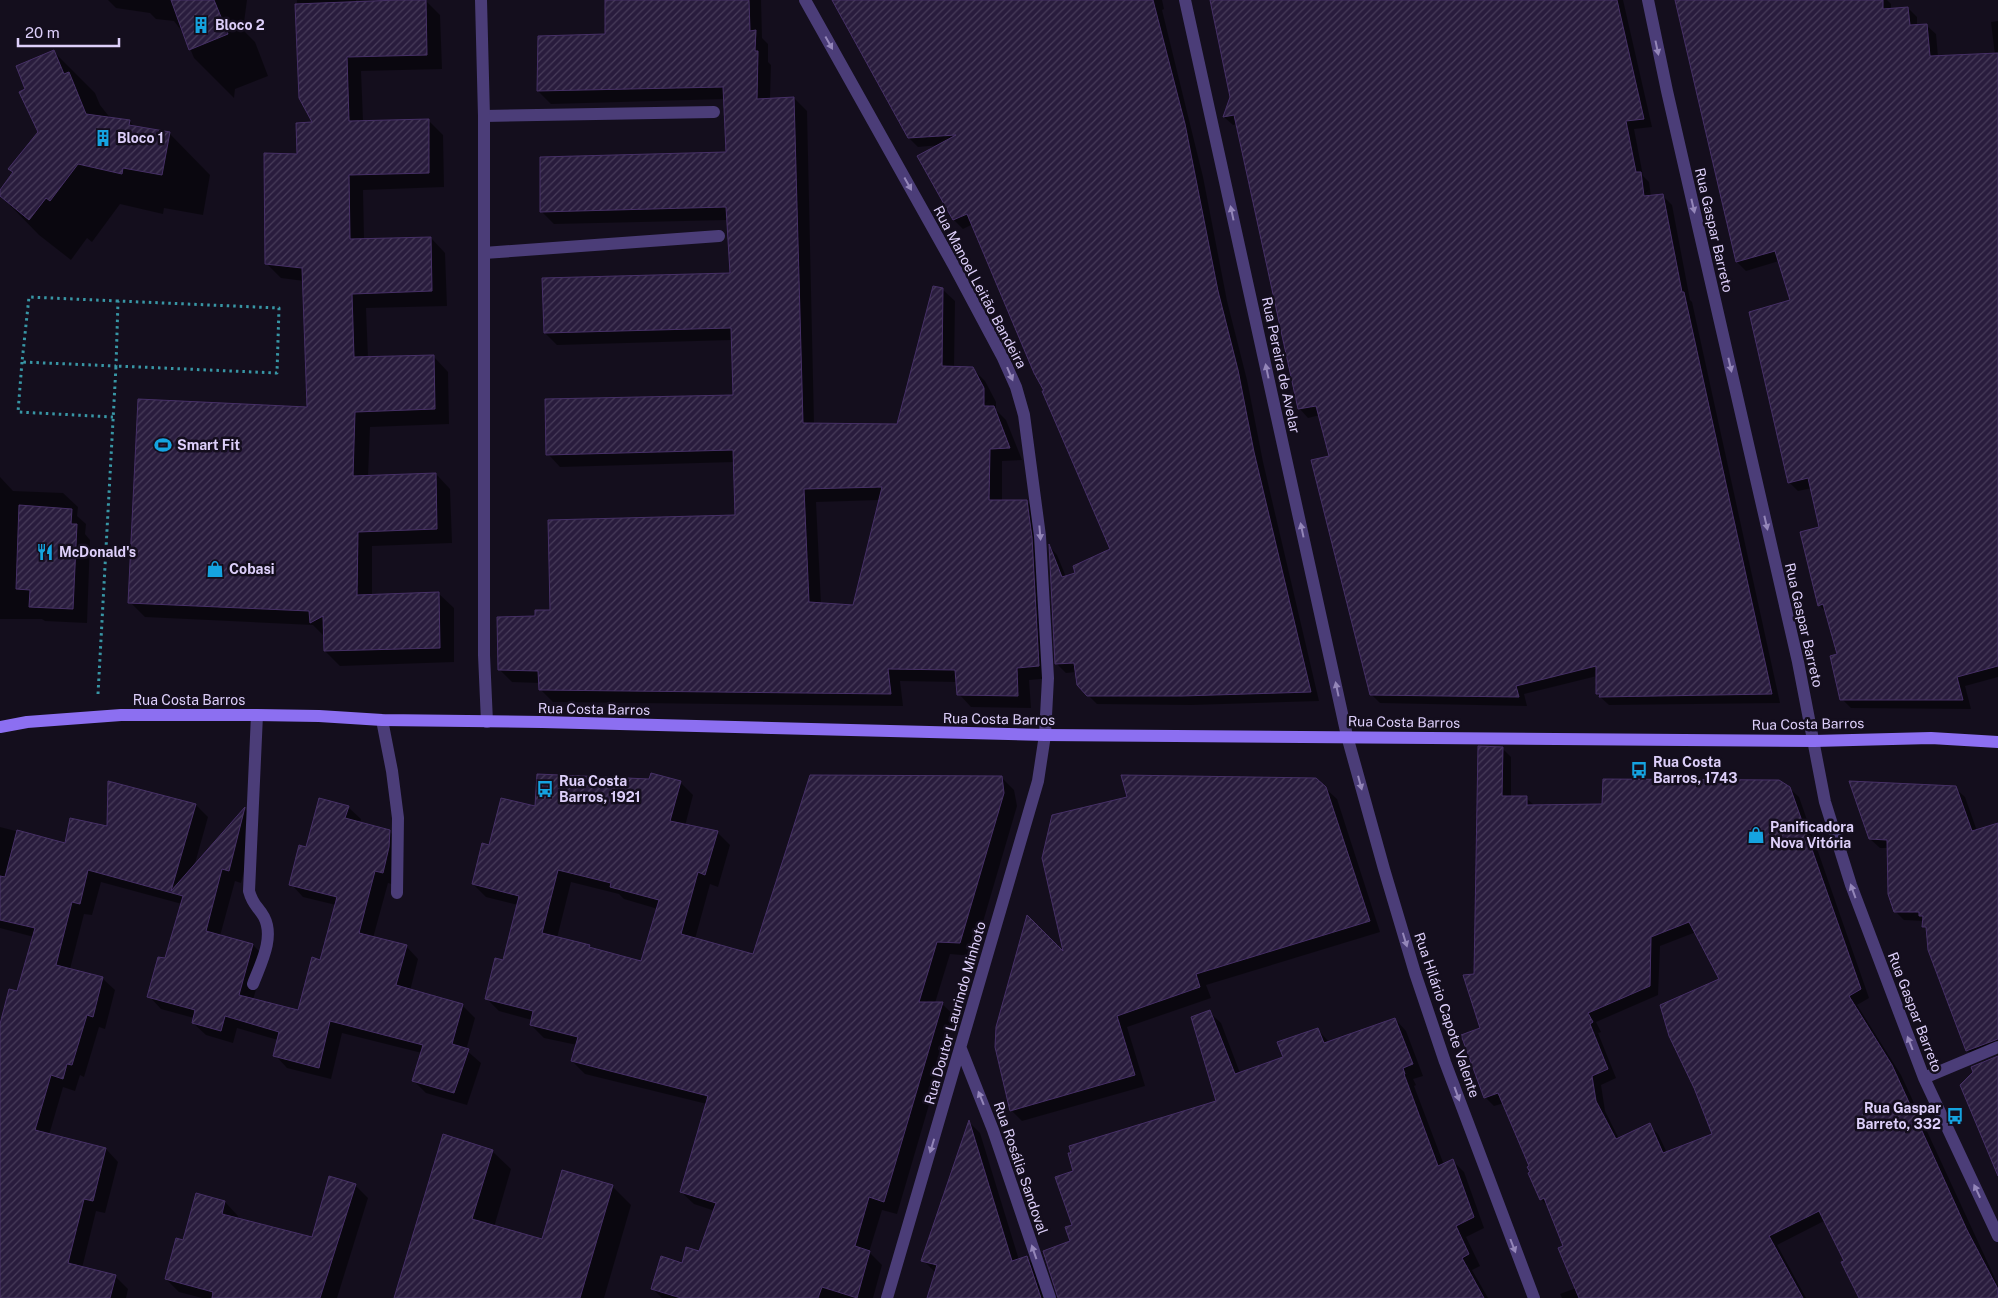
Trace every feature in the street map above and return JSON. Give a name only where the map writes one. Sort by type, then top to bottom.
[{"type":"main road","name":"Rua Costa Barros","points":[[0,727],[27,722],[97,717],[256,715],[382,720],[1045,735],[1814,740],[1931,738],[1998,742]]},
{"type":"street","points":[[482,0],[484,116],[484,655],[488,722]]},
{"type":"street","name":"Rua Manoel Leitão Bandeira","points":[[805,0],[954,266],[1003,358],[1016,387],[1024,415],[1040,536],[1048,678],[1045,735]]},
{"type":"street","name":"Rua Pereira de Avelar","points":[[1185,0],[1347,736]]},
{"type":"street","name":"Rua Gaspar Barreto","points":[[1648,0],[1666,91],[1798,662],[1825,802],[1851,885],[1924,1078],[1998,1236]]},
{"type":"street","points":[[484,116],[714,112]]},
{"type":"street","points":[[484,254],[719,236]]},
{"type":"street","points":[[253,984],[265,951],[268,928],[264,916],[252,902],[250,891],[256,715]]},
{"type":"street","points":[[382,720],[392,770],[398,818],[398,893]]},
{"type":"street","name":"Rua Doutor Laurindo Minhoto","points":[[887,1298],[1038,781],[1045,735]]},
{"type":"street","name":"Rua Hilário Capote Valente","points":[[1347,736],[1384,869],[1421,991],[1448,1071],[1534,1298]]},
{"type":"street","points":[[1924,1078],[1998,1047]]},
{"type":"street","name":"Rua Rosália Sandoval","points":[[961,1049],[993,1130],[1050,1298]]},
{"type":"path","points":[[22,362],[277,373],[278,308],[29,297],[22,362],[18,412],[113,417]]},
{"type":"path","points":[[97,717],[118,301]]},
{"type":"building","name":"Bloco 2","points":[[171,0],[214,0],[228,34],[189,50]]},
{"type":"building","points":[[426,0],[427,55],[347,57],[349,121],[429,119],[429,173],[349,175],[350,239],[431,237],[432,291],[352,294],[354,357],[434,355],[435,409],[355,412],[353,476],[436,473],[437,529],[358,532],[357,595],[439,592],[440,648],[324,651],[323,616],[310,623],[309,611],[128,603],[138,399],[307,407],[302,268],[265,264],[264,153],[297,154],[296,123],[312,122],[299,98],[295,4]]},
{"type":"building","points":[[605,0],[749,0],[750,31],[756,30],[755,51],[758,51],[757,99],[794,97],[803,423],[897,424],[933,286],[943,288],[942,366],[973,367],[984,388],[984,406],[994,406],[1010,448],[990,449],[989,500],[1027,500],[1032,537],[1039,666],[1017,668],[1018,696],[957,695],[955,670],[888,669],[891,694],[539,690],[538,671],[498,670],[497,617],[535,616],[535,610],[550,610],[548,520],[735,515],[733,450],[546,455],[545,399],[733,395],[731,328],[544,333],[542,278],[730,273],[726,207],[540,212],[540,157],[726,152],[723,87],[537,91],[538,36],[605,34]],"holes":[[[882,487],[853,605],[809,602],[804,489]]]},
{"type":"building","points":[[832,0],[1153,0],[1185,124],[1218,291],[1238,370],[1254,452],[1311,692],[1182,696],[1087,696],[1077,685],[1074,663],[1055,664],[1049,544],[1062,577],[1075,573],[1073,566],[1110,549],[967,214],[953,220],[917,156],[956,135],[908,138]]},
{"type":"building","points":[[1210,0],[1617,0],[1644,119],[1626,121],[1636,172],[1641,172],[1644,196],[1663,194],[1682,292],[1684,292],[1772,694],[1599,697],[1600,694],[1596,694],[1596,666],[1516,686],[1519,697],[1370,695],[1311,460],[1329,456],[1316,406],[1298,409],[1234,115],[1223,117],[1230,97]]},
{"type":"building","points":[[1675,0],[1883,0],[1883,9],[1908,7],[1910,25],[1927,24],[1930,56],[1998,53],[1998,666],[1957,677],[1963,700],[1840,700],[1830,656],[1837,654],[1823,604],[1818,606],[1800,532],[1819,527],[1808,478],[1788,483],[1749,312],[1790,300],[1775,251],[1736,262]]},
{"type":"building","name":"Bloco 1","points":[[54,50],[64,74],[69,72],[86,114],[130,120],[129,125],[170,132],[162,175],[123,168],[122,174],[78,164],[50,201],[46,198],[29,220],[0,196],[0,190],[13,172],[8,169],[38,132],[19,92],[25,89],[16,66]]},
{"type":"building","points":[[19,505],[72,509],[71,524],[77,524],[73,609],[29,607],[30,590],[16,589]]},
{"type":"building","points":[[1478,746],[1503,747],[1502,796],[1527,796],[1527,805],[1602,804],[1603,779],[1779,780],[1790,787],[1861,989],[1849,996],[1892,1065],[1967,1230],[1998,1289],[1998,1298],[1859,1298],[1841,1262],[1844,1261],[1819,1211],[1769,1236],[1803,1298],[1579,1298],[1558,1248],[1563,1246],[1544,1198],[1540,1200],[1528,1173],[1530,1172],[1527,1167],[1529,1166],[1498,1093],[1484,1098],[1461,1035],[1480,1028],[1463,975],[1474,974]],"holes":[[[1689,922],[1719,979],[1660,1005],[1669,1036],[1694,1088],[1712,1134],[1663,1153],[1650,1123],[1616,1139],[1596,1101],[1592,1076],[1608,1069],[1590,1024],[1593,1022],[1588,1013],[1650,986],[1651,937]]]},
{"type":"building","points":[[651,773],[681,781],[670,821],[718,831],[705,875],[698,872],[681,934],[753,954],[810,775],[1002,776],[1004,793],[960,943],[937,942],[919,1002],[943,1002],[884,1202],[869,1197],[855,1246],[870,1251],[857,1298],[822,1287],[818,1298],[681,1298],[651,1289],[661,1256],[682,1263],[686,1247],[699,1251],[716,1203],[680,1192],[708,1096],[571,1061],[578,1037],[530,1025],[533,1011],[485,999],[495,958],[503,960],[519,896],[472,884],[482,843],[489,845],[501,798],[535,806],[537,774],[649,779]],"holes":[[[558,870],[611,883],[610,887],[659,900],[641,961],[589,947],[590,945],[542,933]]]},
{"type":"building","points":[[1121,775],[1316,778],[1326,787],[1370,921],[1196,974],[1200,987],[1117,1016],[1135,1075],[1010,1111],[995,1047],[996,1027],[1027,915],[1063,951],[1042,858],[1052,815],[1127,797]]},
{"type":"building","points":[[108,781],[196,804],[171,891],[245,807],[229,871],[222,869],[206,931],[253,944],[239,995],[298,1010],[312,957],[320,960],[337,897],[289,885],[299,845],[306,847],[319,798],[349,806],[345,818],[390,830],[389,847],[383,873],[375,871],[359,933],[407,945],[396,985],[463,1004],[452,1044],[469,1049],[454,1093],[412,1081],[423,1045],[330,1021],[319,1068],[273,1056],[279,1032],[225,1016],[221,1031],[192,1023],[195,1010],[147,997],[158,957],[165,958],[183,896],[88,870],[80,904],[72,902],[56,965],[103,977],[93,1017],[87,1015],[72,1065],[67,1064],[63,1079],[51,1075],[35,1130],[106,1148],[93,1201],[84,1199],[68,1263],[116,1275],[110,1298],[0,1298],[0,1024],[9,989],[17,991],[35,928],[0,920],[0,876],[5,877],[17,830],[65,843],[70,818],[107,826]]},
{"type":"building","points":[[1849,781],[1956,786],[1972,831],[1998,823],[1998,1039],[1966,1051],[1928,950],[1926,927],[1922,927],[1923,916],[1919,916],[1919,912],[1894,912],[1888,894],[1887,840],[1869,839]]},
{"type":"building","points":[[1210,1010],[1235,1074],[1283,1057],[1277,1042],[1318,1028],[1324,1043],[1395,1018],[1413,1064],[1403,1068],[1404,1074],[1438,1166],[1453,1159],[1474,1217],[1456,1226],[1469,1254],[1462,1258],[1484,1298],[1058,1298],[1043,1251],[1070,1241],[1065,1227],[1072,1225],[1055,1177],[1073,1171],[1068,1153],[1071,1153],[1069,1146],[1216,1101],[1191,1017]]},
{"type":"building","points":[[1998,1056],[1998,1176],[1960,1085],[1973,1072],[1971,1067]]},
{"type":"building","points":[[969,1120],[1012,1261],[1027,1256],[1041,1298],[927,1298],[937,1265],[921,1261]]},
{"type":"building","points":[[443,1134],[493,1150],[472,1219],[542,1239],[562,1170],[613,1185],[580,1298],[394,1298]]},
{"type":"building","points":[[329,1176],[356,1184],[320,1298],[212,1298],[213,1292],[165,1279],[176,1238],[183,1240],[196,1193],[225,1201],[222,1214],[312,1237]]},
{"type":"place","name":"Bloco 2","points":[[201,25]]},
{"type":"place","name":"Bloco 1","points":[[103,138]]},
{"type":"place","name":"Smart Fit","points":[[163,445]]},
{"type":"place","name":"McDonald's","points":[[45,552]]},
{"type":"place","name":"Cobasi","points":[[215,569]]},
{"type":"place","name":"Rua Costa Barros, 1743","points":[[1639,770]]},
{"type":"place","name":"Rua Costa Barros, 1921","points":[[545,789]]},
{"type":"place","name":"Panificadora Nova Vitória","points":[[1756,835]]},
{"type":"place","name":"Rua Gaspar Barreto, 332","points":[[1955,1116]]}]
